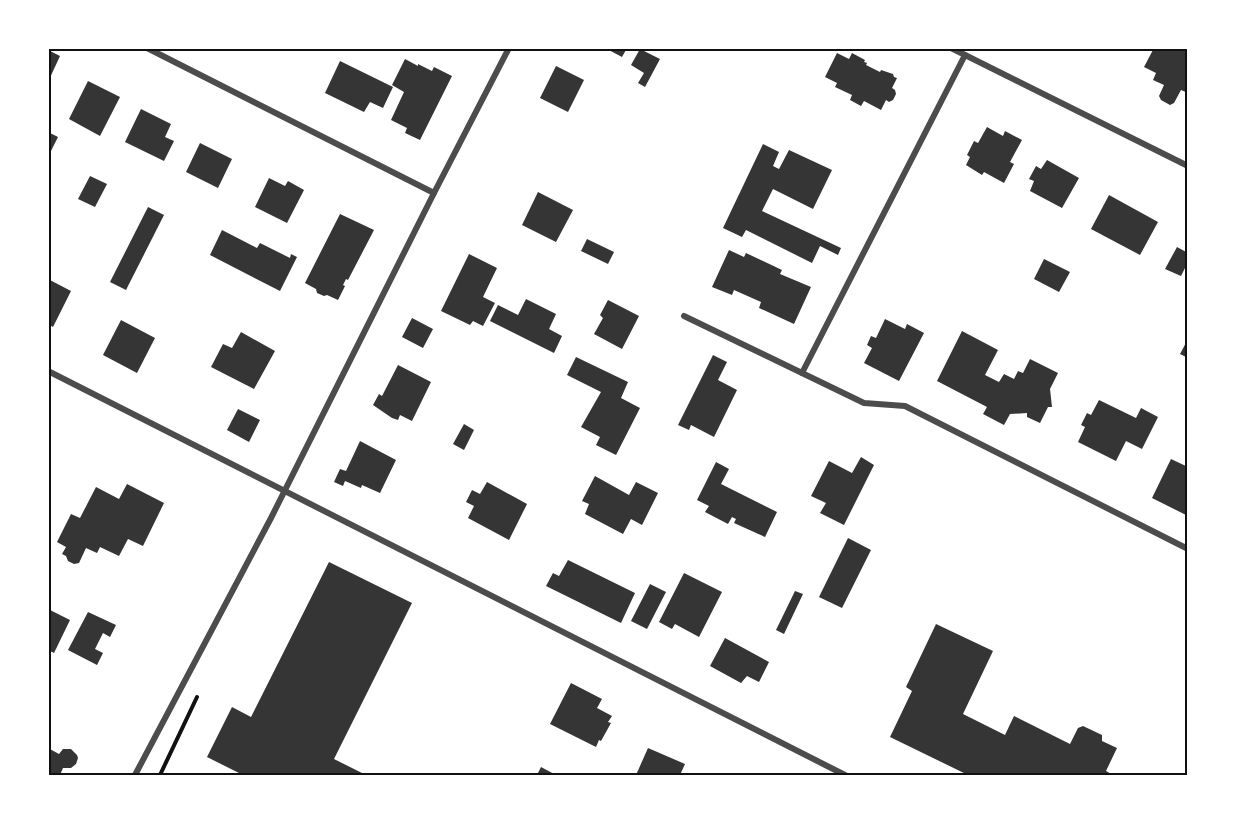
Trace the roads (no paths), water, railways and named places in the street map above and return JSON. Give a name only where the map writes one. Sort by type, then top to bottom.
[{"type":"street","points":[[147,48],[434,193]]},
{"type":"street","points":[[135,775],[271,518],[434,193],[510,48]]},
{"type":"street","points":[[951,48],[1188,166]]},
{"type":"street","points":[[802,373],[965,55]]},
{"type":"street","points":[[684,316],[864,404],[905,406],[1188,549]]},
{"type":"street","points":[[48,371],[845,775]]}]
